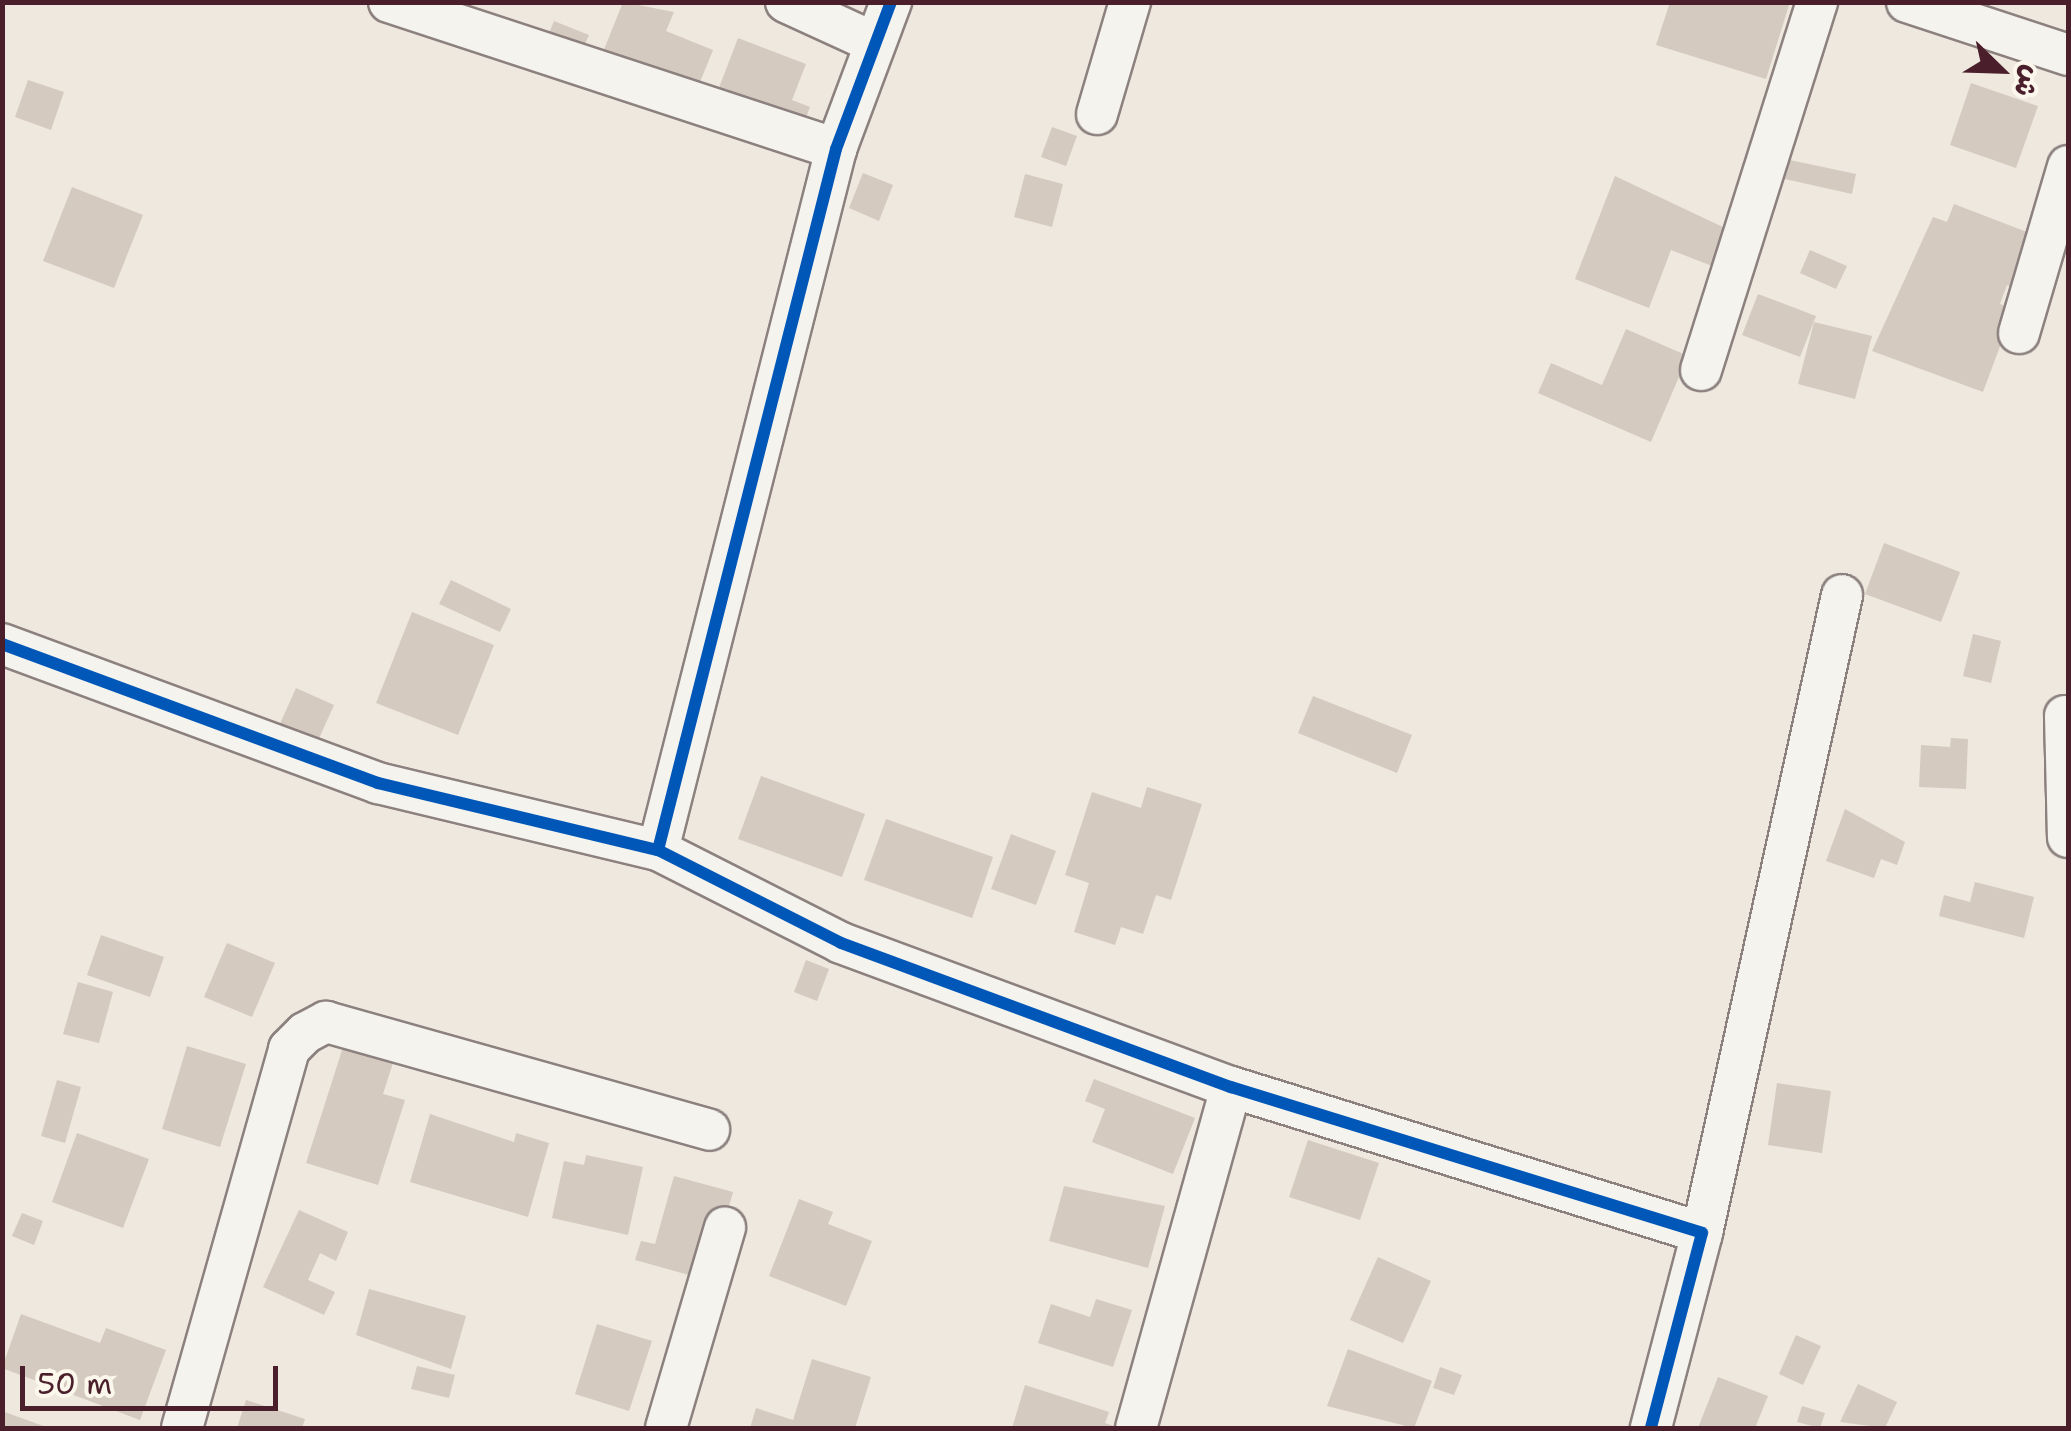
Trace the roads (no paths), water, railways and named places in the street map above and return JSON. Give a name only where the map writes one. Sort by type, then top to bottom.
[{"type":"street","points":[[390,2],[836,149]]},
{"type":"street","points":[[786,2],[876,43]]},
{"type":"street","points":[[658,850],[836,149],[891,2]]},
{"type":"street","points":[[1097,114],[1130,2]]},
{"type":"street","points":[[1701,370],[1817,2]]},
{"type":"street","points":[[1907,2],[2068,55]]},
{"type":"street","points":[[2018,334],[2068,166]]},
{"type":"street","points":[[1651,1428],[1702,1233],[1842,595]]},
{"type":"street","points":[[2,644],[378,784],[658,850],[841,944],[1231,1087],[1702,1233]]},
{"type":"street","points":[[2064,716],[2068,837]]},
{"type":"street","points":[[182,1428],[289,1049],[305,1033],[326,1022],[709,1130]]},
{"type":"street","points":[[1136,1428],[1231,1087]]},
{"type":"street","points":[[666,1428],[725,1228]]}]
